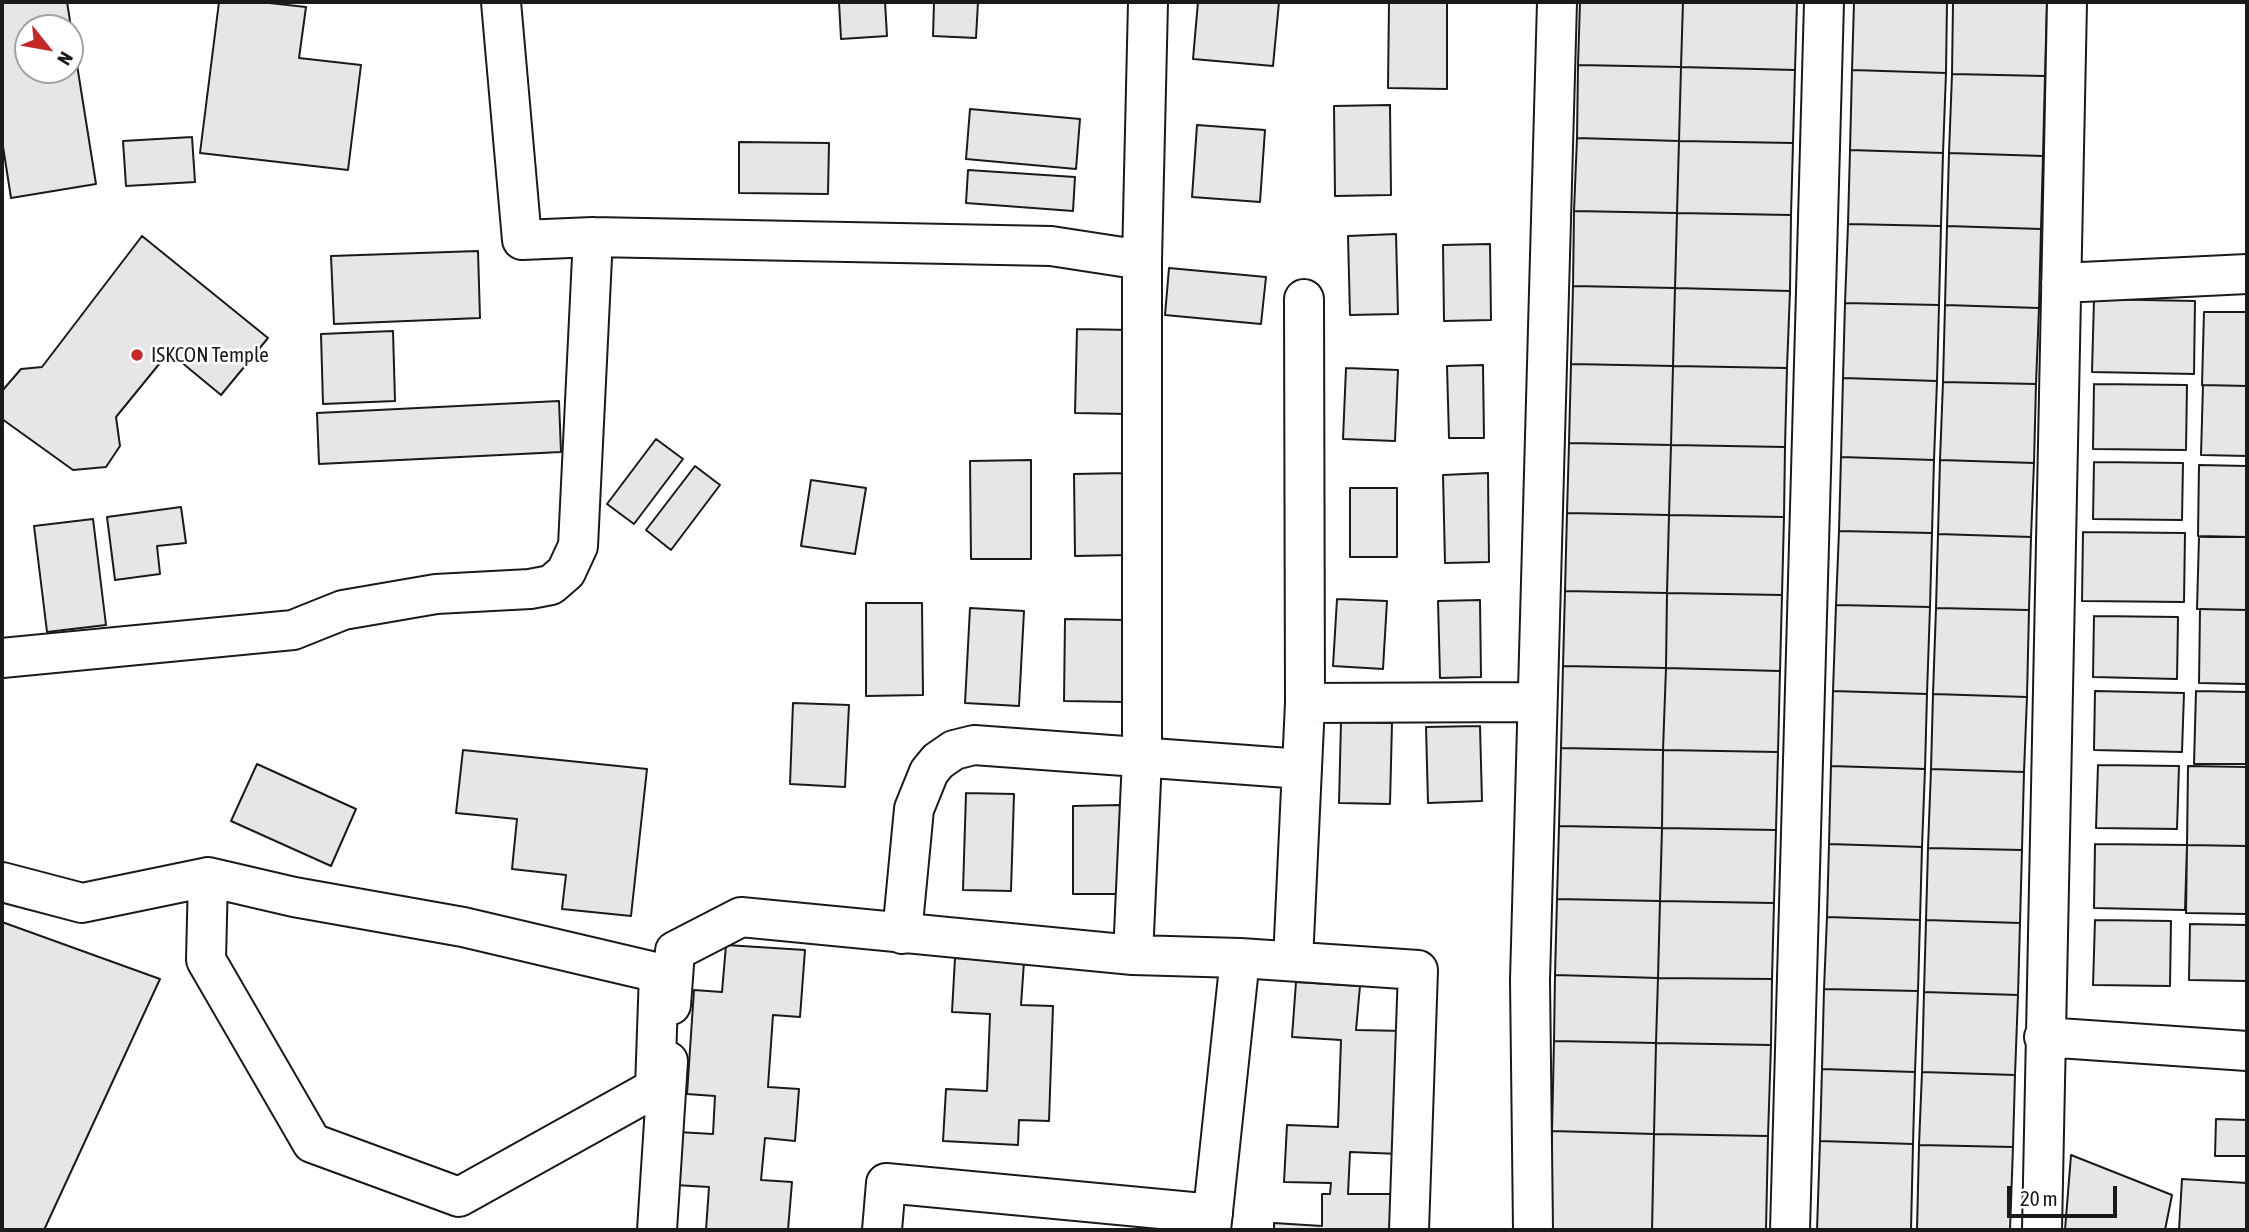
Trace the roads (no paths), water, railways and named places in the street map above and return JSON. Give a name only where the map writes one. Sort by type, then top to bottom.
[{"type":"street","points":[[501,2],[522,240],[593,237],[1051,246],[1142,260]]},
{"type":"street","points":[[1133,955],[1142,759],[1142,260],[1148,2]]},
{"type":"street","points":[[1534,1230],[1530,980],[1556,2]]},
{"type":"street","points":[[1790,1230],[1824,2]]},
{"type":"street","points":[[2042,1230],[2067,2]]},
{"type":"street","points":[[2,659],[293,631],[343,611],[436,594],[551,585],[566,572],[578,546],[593,237]]},
{"type":"street","points":[[2061,284],[2247,274]]},
{"type":"street","points":[[1293,961],[1305,703],[1304,299]]},
{"type":"street","points":[[1305,703],[1537,702]]},
{"type":"street","points":[[902,934],[914,809],[921,787],[937,761],[954,750],[974,745],[1302,769]]},
{"type":"street","points":[[2,882],[82,902],[208,877],[294,897],[463,927],[659,973],[655,1088],[459,1197],[312,1143],[206,960],[208,877]]},
{"type":"street","points":[[657,1230],[675,951],[741,917],[1133,955],[1240,958],[1418,970],[1409,1230]]},
{"type":"street","points":[[882,1230],[886,1183],[1212,1222],[1240,958]]},
{"type":"street","points":[[2044,1037],[2247,1051]]},
{"type":"place","name":"ISKCON Temple","points":[[137,355]]}]
